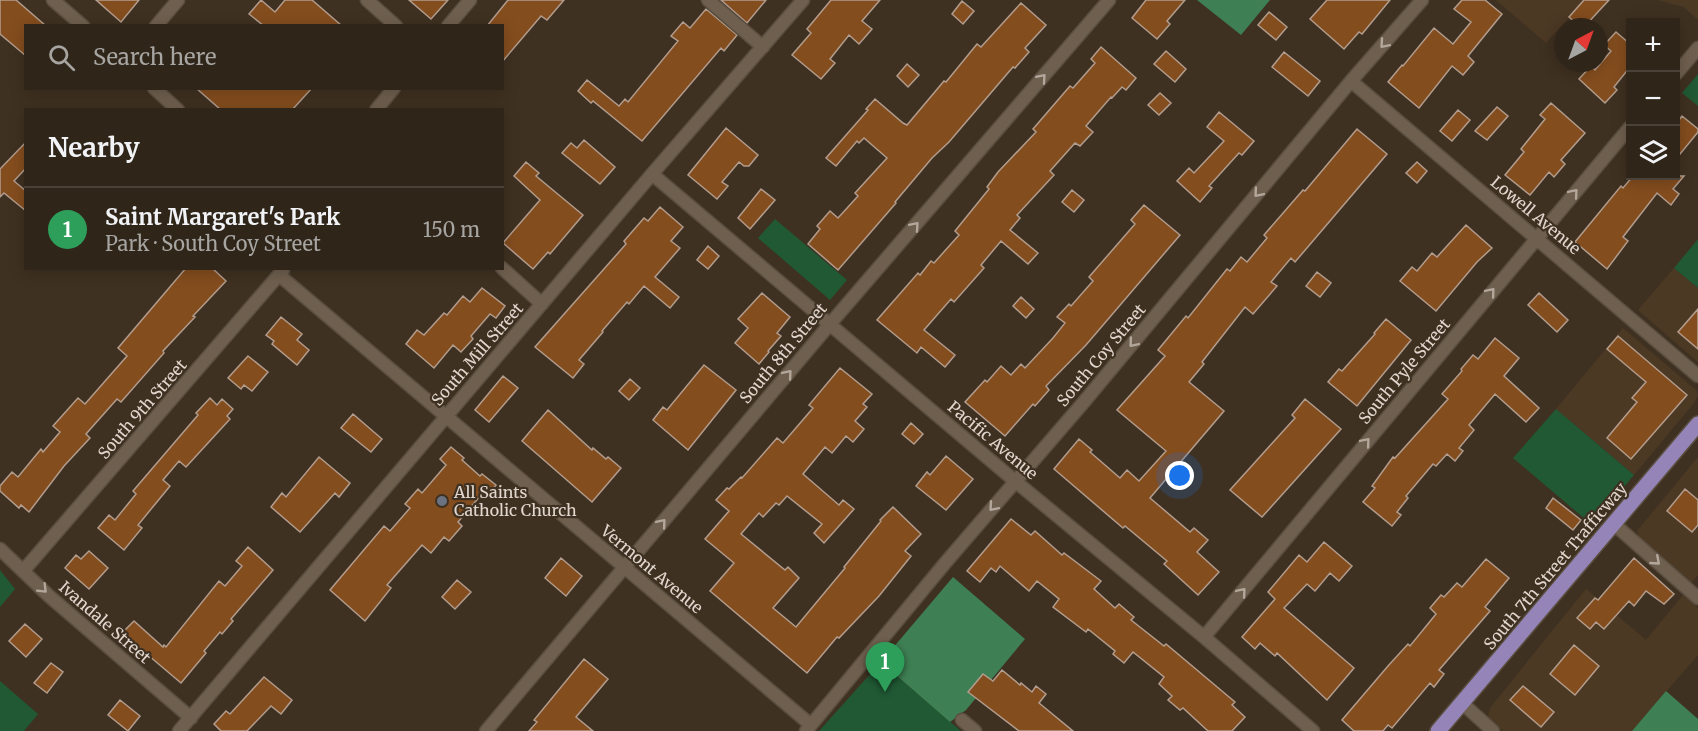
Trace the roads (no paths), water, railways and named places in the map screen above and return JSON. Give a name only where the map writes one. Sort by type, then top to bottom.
[{"type":"main road","name":"South 7th Street Trafficway","points":[[1438,731],[1698,424]]},
{"type":"street","points":[[53,0],[80,24]]},
{"type":"street","points":[[158,24],[178,0]]},
{"type":"street","points":[[367,0],[394,24]]},
{"type":"street","points":[[450,24],[470,0]]},
{"type":"street","points":[[708,0],[763,47]]},
{"type":"street","name":"South Mill Street","points":[[179,731],[652,174],[803,0]]},
{"type":"street","name":"South 8th Street","points":[[486,731],[830,324],[1109,0]]},
{"type":"street","name":"South Coy Street","points":[[808,728],[1422,0]]},
{"type":"street","points":[[1678,72],[1698,48]]},
{"type":"street","name":"Lowell Avenue","points":[[1352,81],[1698,376]]},
{"type":"street","points":[[156,90],[176,108]]},
{"type":"street","points":[[378,108],[392,90]]},
{"type":"street","name":"South Pyle Street","points":[[1204,637],[1626,132]]},
{"type":"street","name":"Pacific Avenue","points":[[652,174],[1313,731]]},
{"type":"street","points":[[504,270],[542,304]]},
{"type":"street","name":"Vermont Avenue","points":[[282,272],[808,728]]},
{"type":"street","name":"South 9th Street","points":[[24,570],[282,272]]},
{"type":"street","points":[[1614,524],[1698,598]]},
{"type":"street","name":"Ivandale Street","points":[[0,549],[49,596],[191,718]]},
{"type":"street","points":[[1462,703],[1493,731]]},
{"type":"street","points":[[962,720],[975,731]]},
{"type":"place","name":"All Saints Catholic Church","points":[[442,501]]},
{"type":"place","name":"Saint Margaret's Park","points":[[885,692]]}]
